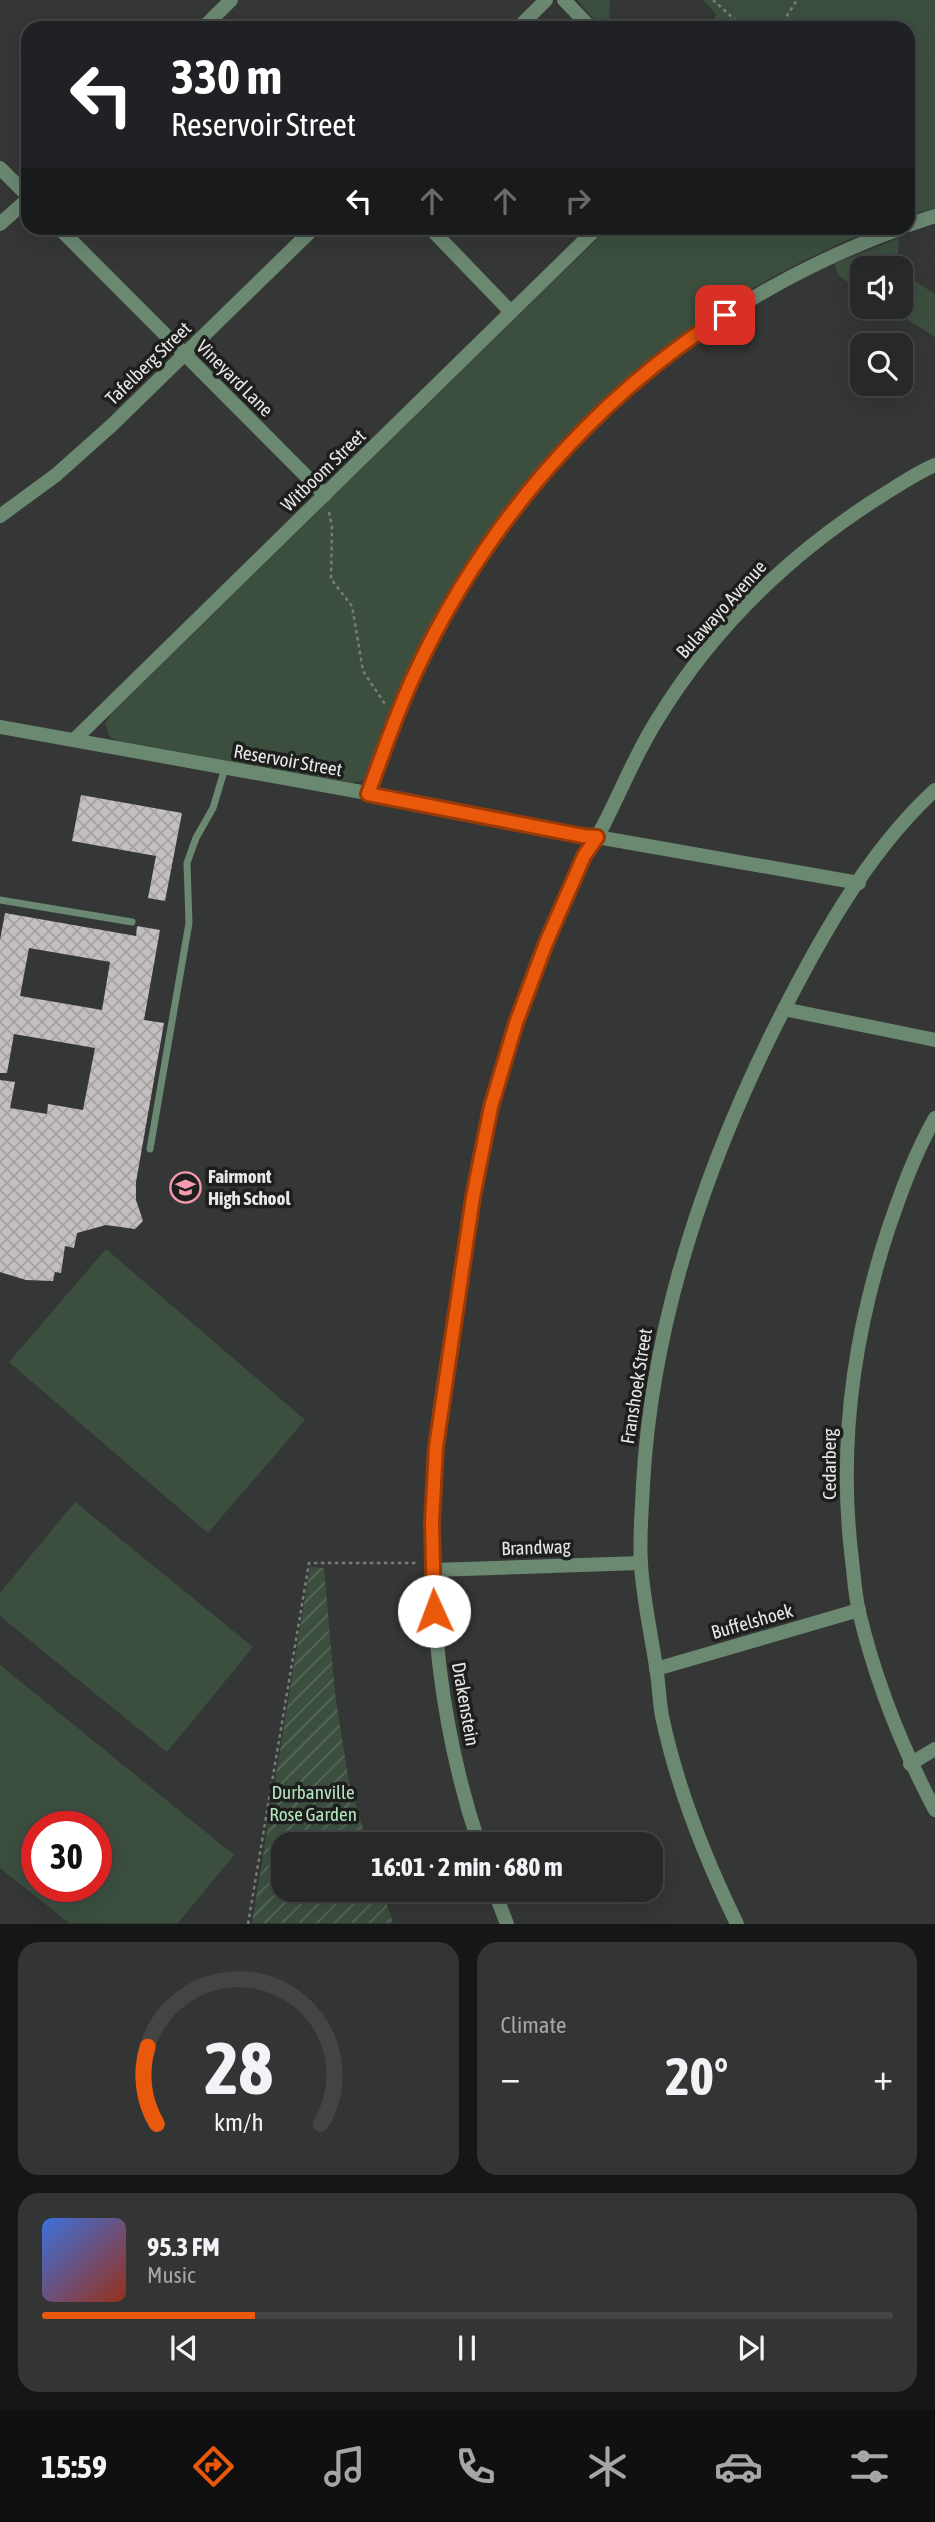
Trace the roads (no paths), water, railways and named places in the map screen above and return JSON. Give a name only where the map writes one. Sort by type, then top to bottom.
[{"type":"street","points":[[210,21],[231,0]]},
{"type":"street","points":[[525,21],[547,0]]},
{"type":"street","points":[[564,0],[584,21]]},
{"type":"street","points":[[0,168],[21,190]]},
{"type":"street","points":[[0,224],[21,204]]},
{"type":"street","points":[[915,223],[935,216]]},
{"type":"street","name":"Vineyard Lane","points":[[67,235],[325,495]]},
{"type":"street","name":"Tafelberg Street","points":[[0,516],[56,475],[93,442],[307,235]]},
{"type":"street","points":[[442,235],[511,312]]},
{"type":"street","name":"Witboom Street","points":[[75,739],[590,235]]},
{"type":"street","points":[[368,794],[395,720],[431,640],[490,542],[547,469],[601,413],[673,351],[743,303],[817,263],[885,235]]},
{"type":"street","name":"Bulawayo Avenue","points":[[597,837],[638,752],[658,718],[678,687],[723,629],[768,582],[810,546],[843,521],[935,465]]},
{"type":"street","name":"Reservoir Street","points":[[0,727],[583,836],[859,883]]},
{"type":"street","name":"Franshoek Street","points":[[737,1923],[706,1857],[687,1804],[662,1716],[640,1563],[645,1448],[656,1369],[671,1294],[716,1158],[757,1064],[784,1009],[859,883],[893,835],[935,790]]},
{"type":"street","name":"Drakenstein","points":[[476,1832],[457,1764],[435,1632],[432,1522],[436,1447],[473,1197],[491,1107],[516,1023],[546,943],[584,856],[597,837]]},
{"type":"street","points":[[784,1009],[935,1040]]},
{"type":"street","name":"Cedarberg","points":[[935,1118],[901,1192],[873,1277],[856,1352],[846,1449],[849,1536],[859,1610],[878,1681],[911,1764],[935,1810]]},
{"type":"street","name":"Brandwag","points":[[433,1570],[640,1563]]},
{"type":"street","name":"Buffelshoek","points":[[656,1669],[859,1610]]},
{"type":"street","points":[[911,1764],[935,1749]]},
{"type":"street","points":[[499,1902],[507,1923]]},
{"type":"lane","points":[[150,1149],[189,923],[187,863],[196,838],[213,807],[225,768]]},
{"type":"lane","points":[[0,900],[132,922]]},
{"type":"place","name":"Fairmont High School","points":[[185,1187]]},
{"type":"park label","name":"Durbanville Rose Garden","points":[[313,1803]]}]
